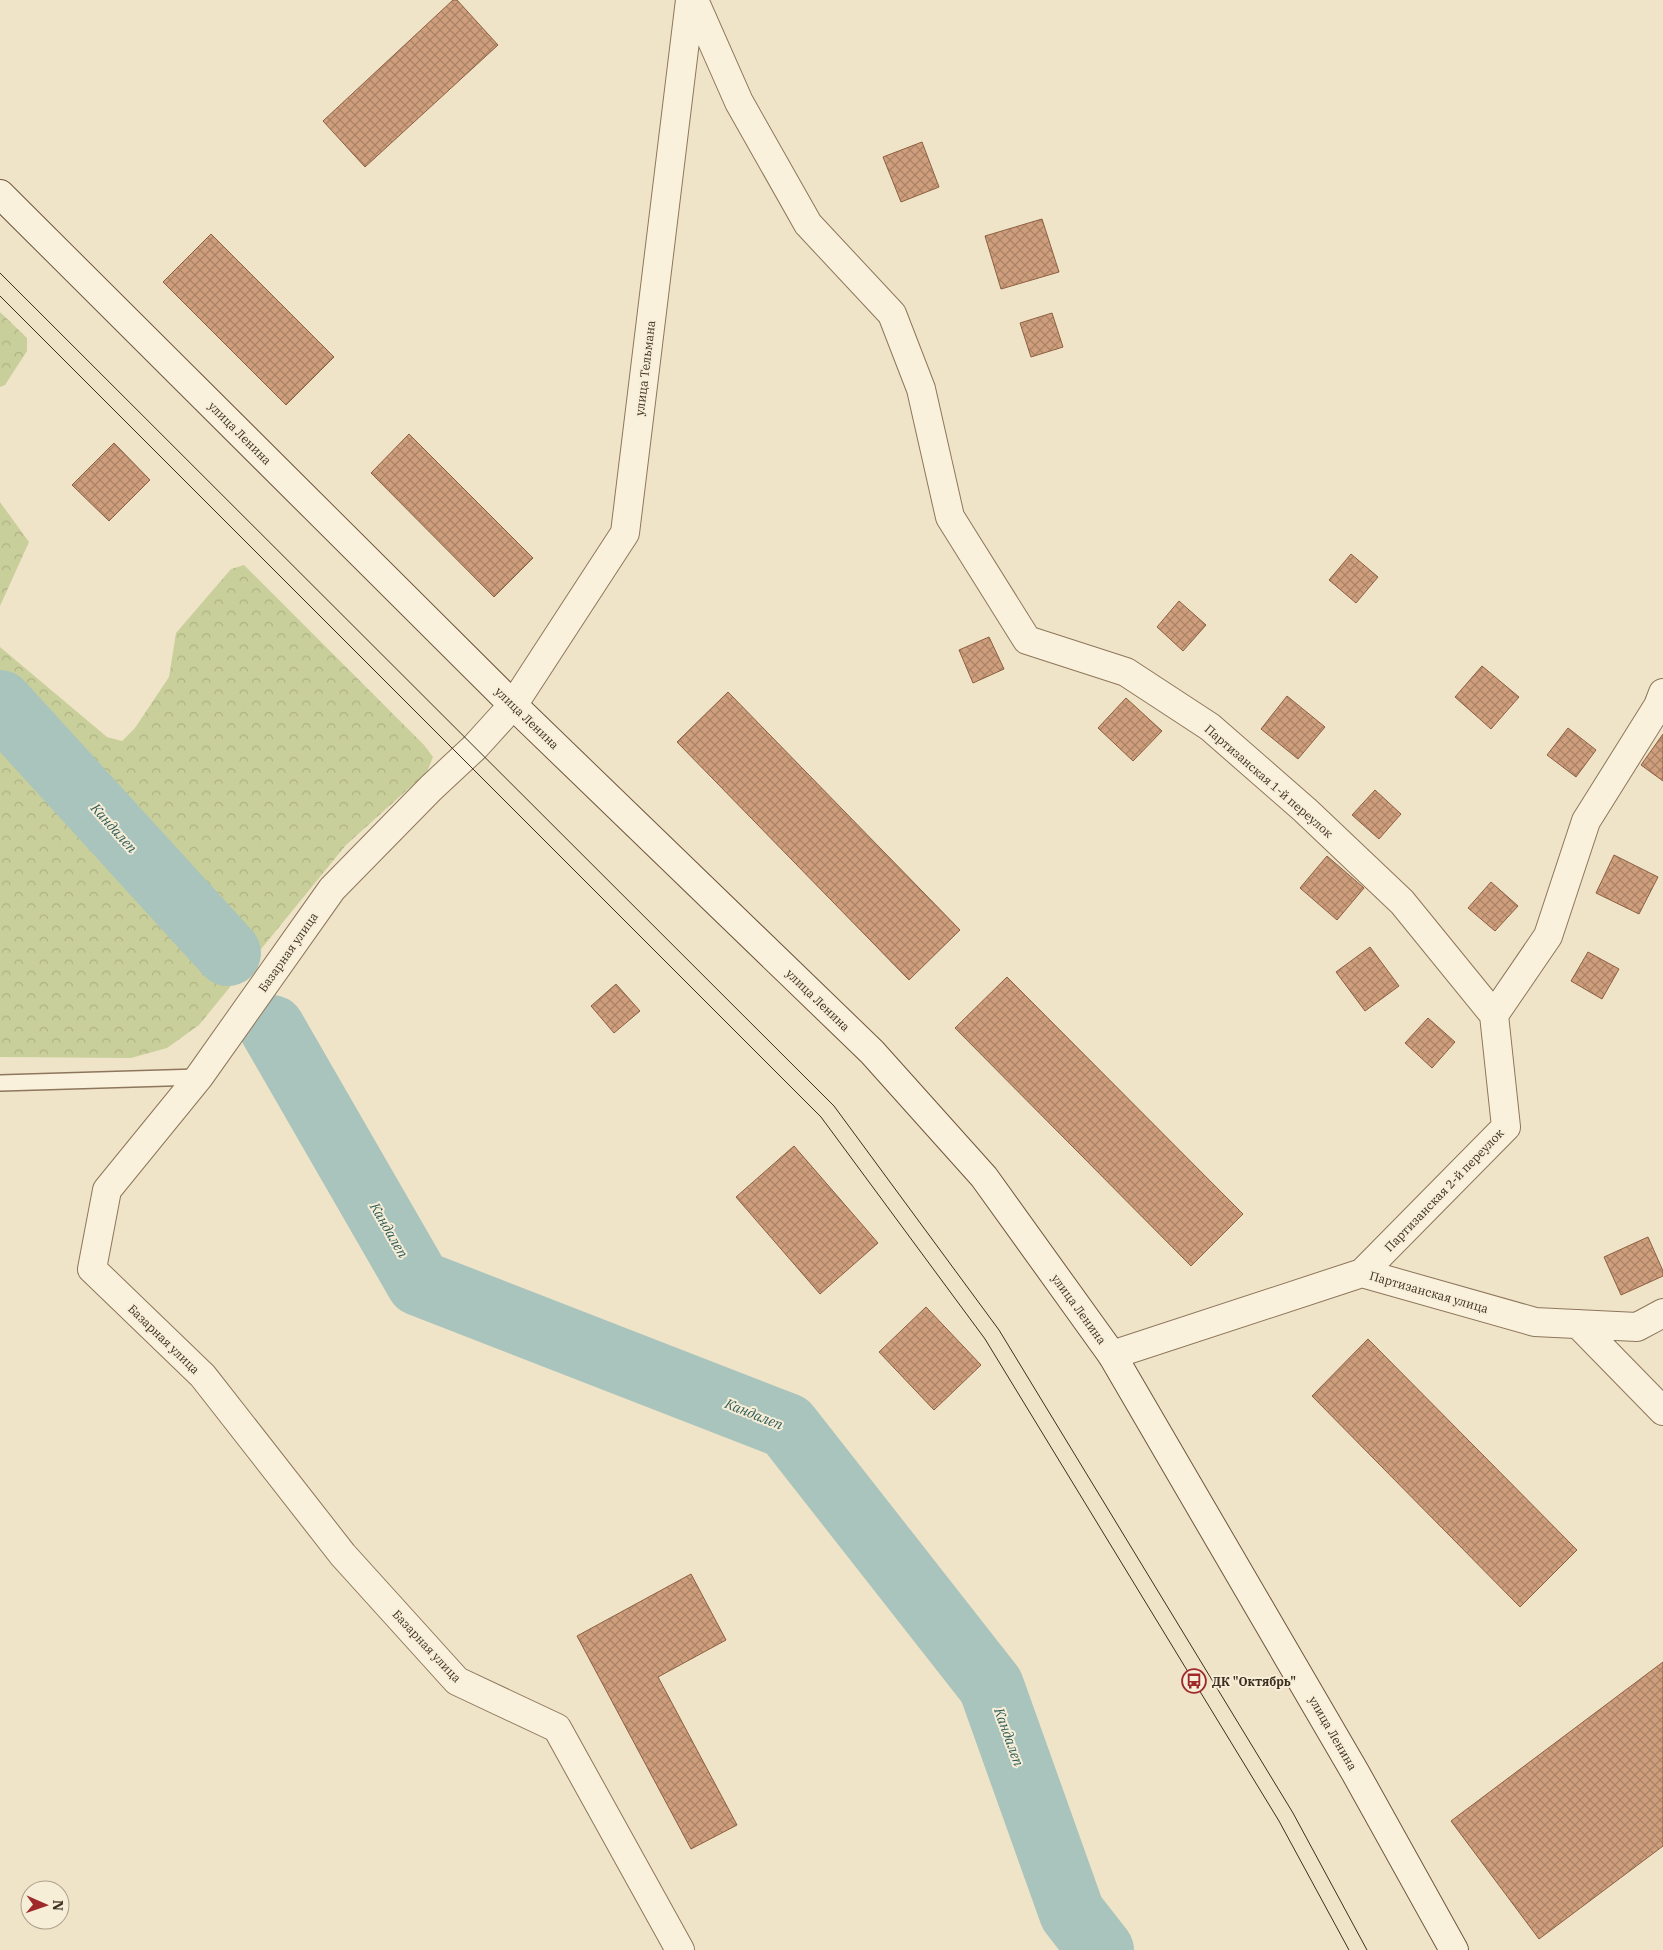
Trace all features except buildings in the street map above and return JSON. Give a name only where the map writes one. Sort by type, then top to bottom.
[{"type":"street","name":"улица Тельмана","points":[[513,705],[625,533],[692,0]]},
{"type":"street","name":"Партизанская 1-й переулок","points":[[692,0],[740,102],[808,224],[892,314],[921,389],[950,517],[1027,640],[1126,672],[1210,727],[1305,810],[1402,902],[1494,1015]]},
{"type":"street","name":"улица Ленина","points":[[0,194],[513,705],[872,1052],[984,1176],[1112,1355],[1350,1764],[1454,1950]]},
{"type":"street","points":[[1494,1015],[1548,936],[1586,822],[1658,706],[1663,693]]},
{"type":"street","name":"Базарная улица","points":[[513,705],[475,747],[431,788],[332,889],[199,1077],[107,1190],[92,1269],[202,1376],[343,1554],[457,1681],[557,1728],[680,1950]]},
{"type":"street","name":"Партизанская 2-й переулок","points":[[1362,1273],[1506,1126],[1494,1015]]},
{"type":"street","name":"Партизанская улица","points":[[1112,1355],[1362,1273],[1535,1322],[1637,1327],[1663,1313]]},
{"type":"street","points":[[1578,1324],[1663,1411]]},
{"type":"lane","points":[[0,1083],[199,1077]]},
{"type":"green space","points":[[0,312],[27,338],[27,351],[5,385],[0,387]]},
{"type":"green space","points":[[0,502],[29,542],[0,606]]},
{"type":"green space","points":[[244,565],[424,745],[433,757],[427,772],[346,845],[199,1025],[167,1048],[131,1058],[0,1057],[0,647],[107,737],[122,741],[135,728],[169,677],[176,633],[231,569]]},
{"type":"waterway","name":"Кандалеп","points":[[0,703],[228,953]]},
{"type":"waterway","name":"Кандалеп","points":[[272,1028],[419,1283],[787,1426],[991,1686],[1072,1913],[1101,1950]]},
{"type":"tram line","points":[[0,273],[834,1106],[999,1330],[1293,1813],[1367,1950]]},
{"type":"tram line","points":[[0,296],[821,1117],[985,1339],[1279,1821],[1349,1950]]},
{"type":"place","name":"ДК \"Октябрь\"","points":[[1194,1681]]}]
